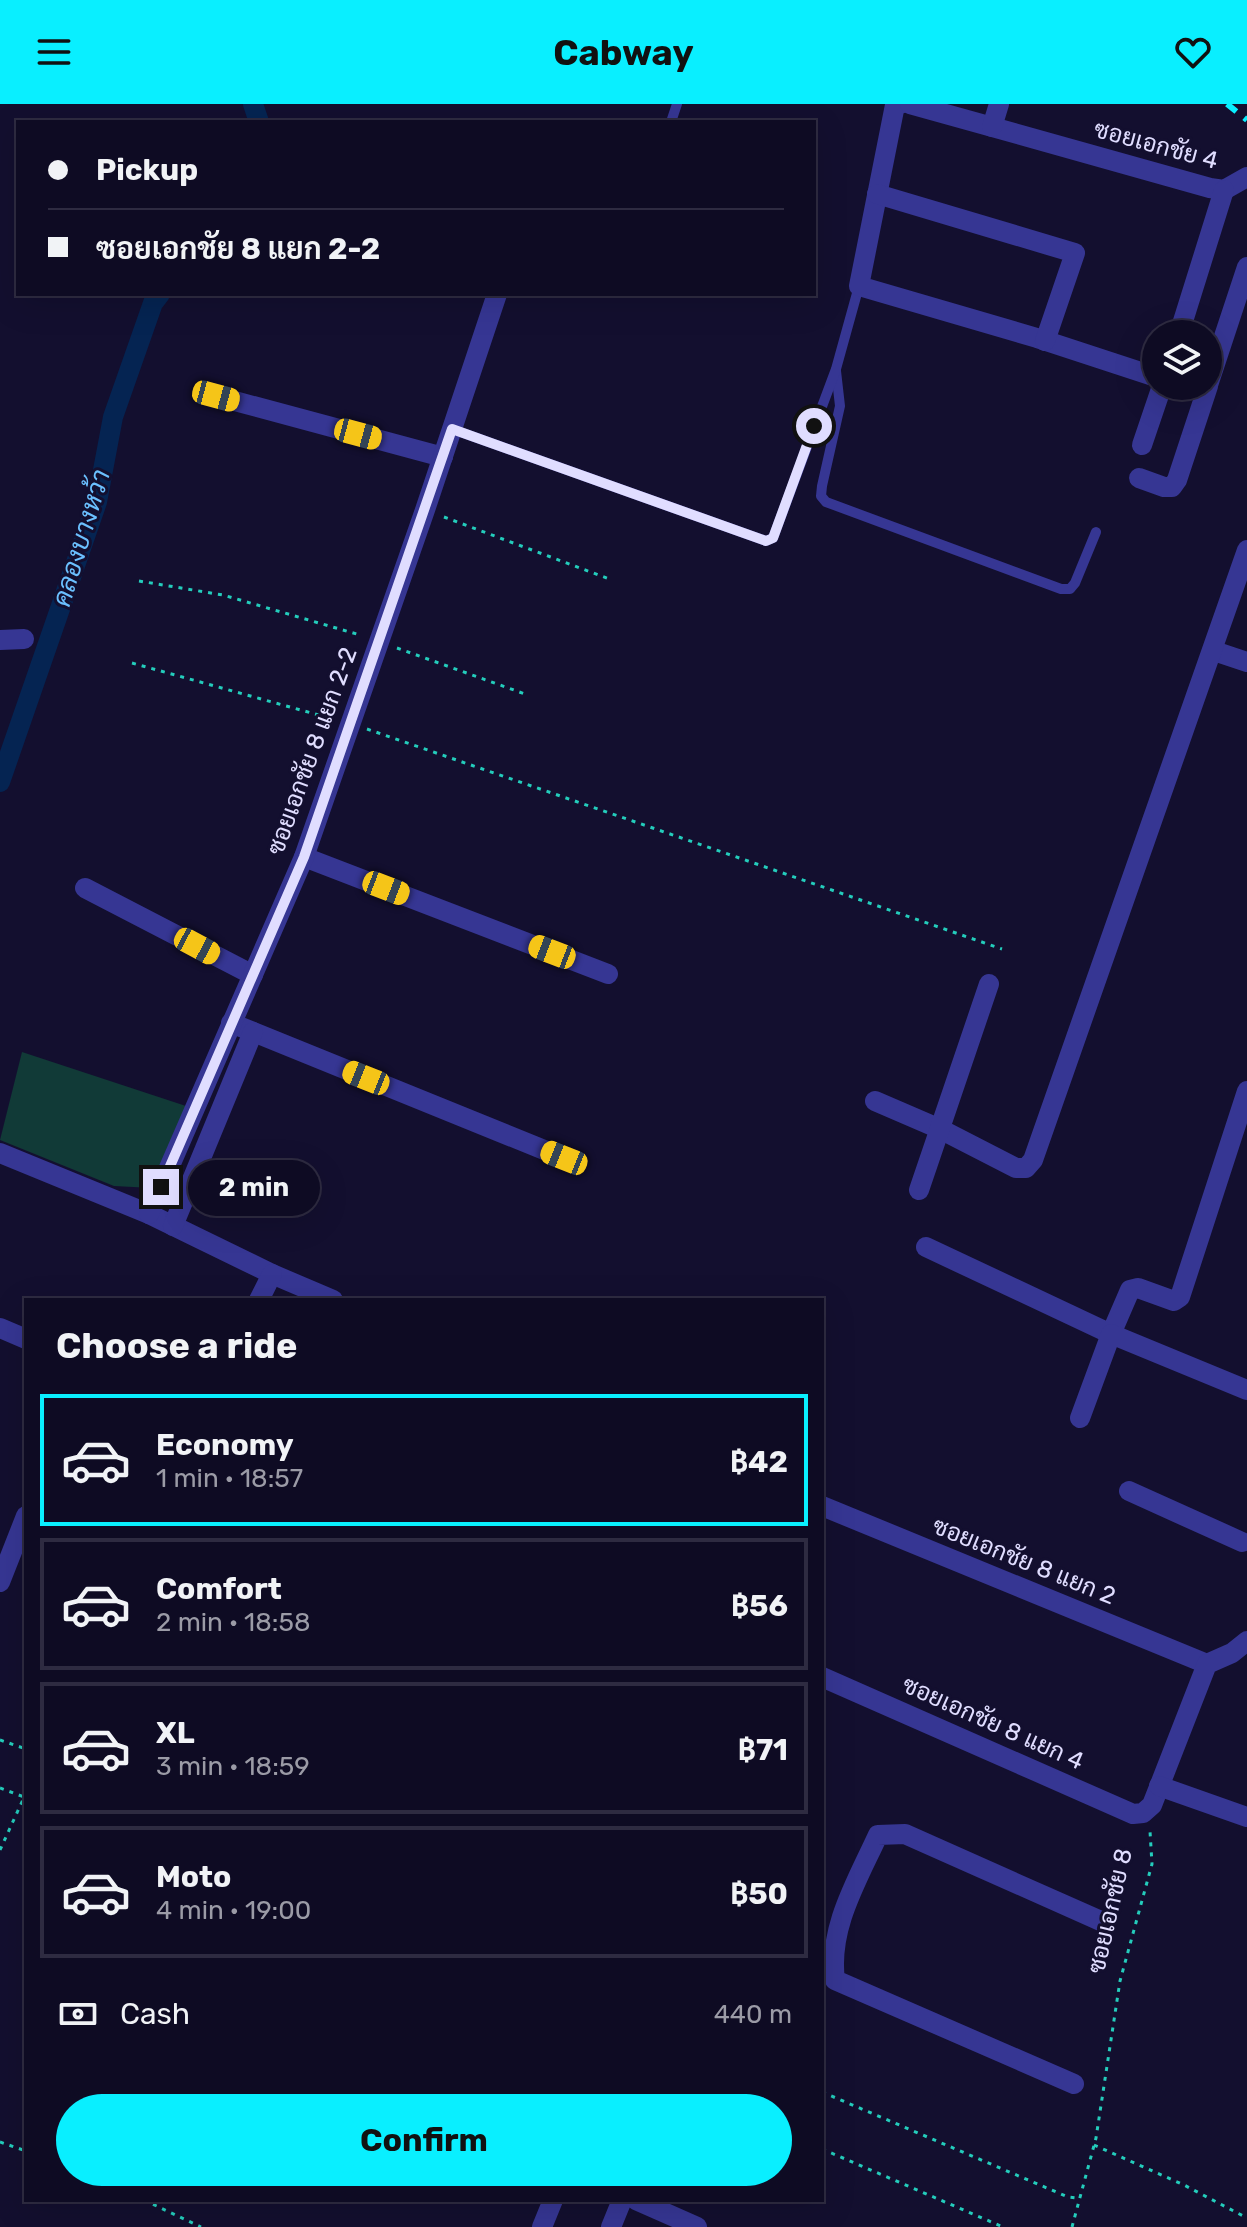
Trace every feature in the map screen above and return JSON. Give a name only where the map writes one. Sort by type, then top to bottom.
[{"type":"street","name":"ซอยเอกชัย 4","points":[[859,286],[899,104],[1224,190],[1247,177]]},
{"type":"street","points":[[992,127],[999,104]]},
{"type":"street","points":[[1183,320],[1224,190]]},
{"type":"street","points":[[877,194],[1075,253],[1045,341]]},
{"type":"street","points":[[1222,343],[1247,267]]},
{"type":"street","points":[[859,286],[1142,372]]},
{"type":"street","name":"ซอยเอกชัย 8 แยก 2-2","points":[[149,1214],[304,857],[496,296]]},
{"type":"street","points":[[216,396],[443,457]]},
{"type":"street","points":[[1142,445],[1157,400]]},
{"type":"street","points":[[1139,478],[1172,487],[1203,400]]},
{"type":"street","points":[[875,1101],[940,1129],[1016,1168],[1026,1168],[1033,1160],[1247,550]]},
{"type":"street","points":[[0,640],[24,639]]},
{"type":"street","points":[[1214,651],[1247,662]]},
{"type":"street","points":[[304,857],[608,974]]},
{"type":"street","points":[[85,888],[253,975]]},
{"type":"street","points":[[919,1190],[989,984]]},
{"type":"street","points":[[231,1023],[564,1158]]},
{"type":"street","points":[[173,1226],[253,1032]]},
{"type":"street","points":[[1080,1418],[1130,1290],[1138,1288],[1174,1301],[1180,1297],[1247,1091]]},
{"type":"street","points":[[0,1153],[149,1214],[328,1298]]},
{"type":"street","points":[[926,1247],[1111,1334],[1247,1390]]},
{"type":"street","points":[[260,1298],[272,1274]]},
{"type":"street","points":[[0,1328],[24,1338]]},
{"type":"street","points":[[1129,1491],[1245,1541]]},
{"type":"street","name":"ซอยเอกชัย 8 แยก 2","points":[[824,1507],[1207,1664]]},
{"type":"street","points":[[0,1582],[12,1559],[24,1522]]},
{"type":"street","points":[[1143,1813],[1152,1805],[1207,1664],[1232,1653],[1247,1641]]},
{"type":"street","name":"ซอยเอกชัย 8 แยก 4","points":[[824,1678],[1133,1814],[1143,1813]]},
{"type":"street","points":[[1159,1786],[1247,1817]]},
{"type":"street","points":[[1074,2084],[835,1980],[831,1916],[878,1835],[905,1834],[1103,1922]]},
{"type":"street","points":[[542,2227],[552,2202]]},
{"type":"street","points":[[611,2227],[621,2202]]},
{"type":"street","points":[[641,2202],[697,2227]]},
{"type":"lane","points":[[452,429],[766,541],[773,538],[836,369],[859,286]]},
{"type":"lane","points":[[836,369],[840,406],[822,486],[821,496],[826,502],[1061,589],[1070,589],[1075,583],[1096,532]]},
{"type":"path","points":[[425,510],[612,580]]},
{"type":"path","points":[[139,581],[223,595],[379,641],[525,694]]},
{"type":"path","points":[[132,663],[350,724],[1002,949]]},
{"type":"path","points":[[0,1740],[24,1748]]},
{"type":"path","points":[[0,1788],[24,1795]]},
{"type":"path","points":[[0,1850],[24,1797]]},
{"type":"path","name":"ซอยเอกชัย 8","points":[[1072,2227],[1094,2145],[1120,1981],[1152,1864],[1151,1833],[1143,1813]]},
{"type":"path","points":[[824,2093],[1068,2197],[1079,2198]]},
{"type":"path","points":[[0,2142],[24,2150]]},
{"type":"path","points":[[1094,2145],[1184,2185],[1247,2218]]},
{"type":"path","points":[[824,2150],[1003,2227]]},
{"type":"path","points":[[148,2202],[201,2227]]},
{"type":"green space","points":[[22,1052],[192,1108],[152,1188],[114,1186],[0,1140]]},
{"type":"waterway","name":"คลองบางหว้า","points":[[253,104],[258,120]]},
{"type":"waterway","name":"คลองบางหว้า","points":[[0,782],[97,502],[113,417],[153,303],[158,296]]},
{"type":"railway","points":[[1227,104],[1247,120]]},
{"type":"route","points":[[161,1187],[304,857],[452,429],[766,541],[773,538],[814,426]]}]
